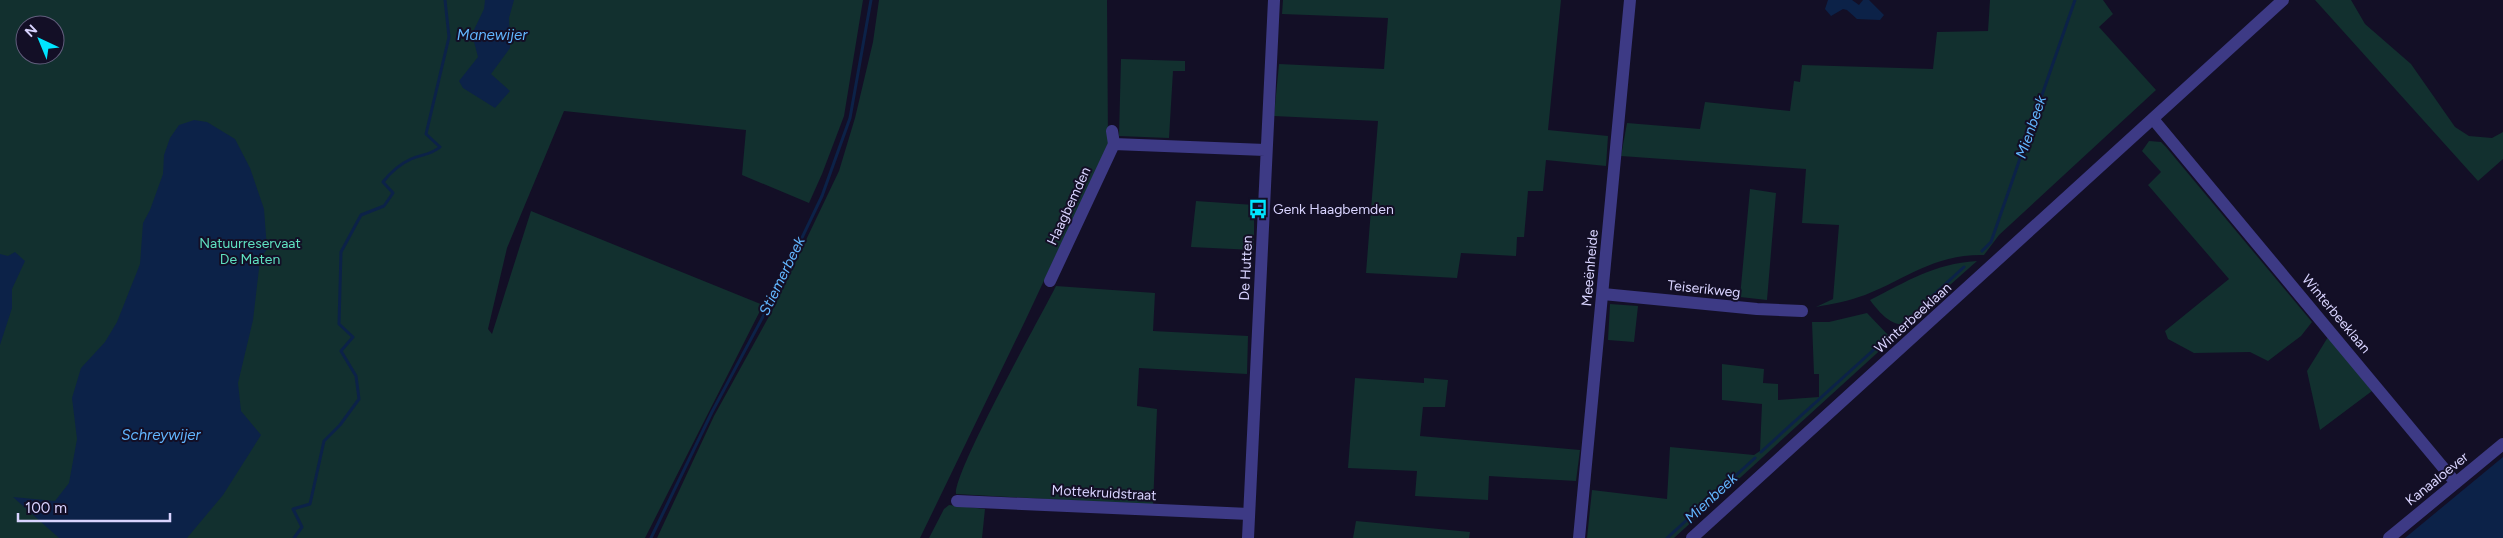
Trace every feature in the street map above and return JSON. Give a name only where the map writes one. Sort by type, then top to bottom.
[{"type":"street","name":"De Hutten","points":[[1248,538],[1274,0]]},
{"type":"street","name":"Meeënheide","points":[[1579,538],[1630,0]]},
{"type":"street","name":"Winterbeeklaan","points":[[1692,538],[2283,0]]},
{"type":"street","name":"Winterbeeklaan","points":[[2153,118],[2456,483]]},
{"type":"street","name":"Haagbemden","points":[[1050,281],[1113,138],[1266,150]]},
{"type":"street","name":"Teiserikweg","points":[[1602,294],[1757,309],[1802,311]]},
{"type":"street","name":"Kanaaloever","points":[[2389,538],[2503,444]]},
{"type":"street","name":"Mottekruidstraat","points":[[957,501],[1249,514]]},
{"type":"green space","name":"Natuurreservaat De Maten","points":[[0,0],[863,0],[844,116],[809,203],[742,175],[746,130],[564,111],[507,248],[488,329],[492,334],[531,211],[763,305],[645,538],[0,538]]},
{"type":"green space","points":[[879,0],[1107,0],[1108,144],[920,538],[657,538],[714,416],[772,311],[839,171],[855,118],[873,42]]},
{"type":"green space","points":[[1283,0],[1561,0],[1548,130],[1608,136],[1606,166],[1546,160],[1543,191],[1528,191],[1524,237],[1517,237],[1516,256],[1461,253],[1457,278],[1366,273],[1378,121],[1274,116],[1279,64],[1384,69],[1388,18],[1282,14]]},
{"type":"green space","points":[[1990,0],[2103,0],[2113,14],[2099,27],[2156,90],[1999,235],[1984,255],[1950,258],[1922,268],[1865,295],[1847,301],[1816,307],[1833,299],[1839,225],[1802,223],[1806,169],[1621,156],[1627,123],[1700,129],[1705,102],[1790,111],[1794,81],[1800,82],[1802,65],[1933,69],[1937,32],[1988,31]]},
{"type":"green space","points":[[2315,0],[2351,0],[2365,24],[2411,64],[2455,127],[2469,136],[2492,138],[2503,132],[2503,159],[2478,181]]},
{"type":"green space","points":[[1121,59],[1185,61],[1185,71],[1173,71],[1169,138],[1119,136]]},
{"type":"green space","points":[[2149,141],[2161,142],[2166,147],[2312,322],[2301,336],[2268,361],[2250,352],[2194,353],[2168,339],[2165,331],[2229,279],[2148,185],[2161,172],[2142,151]]},
{"type":"green space","points":[[1750,189],[1776,193],[1767,300],[1740,297]]},
{"type":"green space","points":[[1196,201],[1254,205],[1254,250],[1191,247]]},
{"type":"green space","points":[[1977,261],[1906,324],[1890,321],[1870,300],[1921,274],[1947,266]]},
{"type":"green space","points":[[1056,286],[1155,293],[1153,331],[1248,336],[1247,374],[1139,368],[1137,406],[1157,409],[1153,505],[956,494],[959,480],[982,427]]},
{"type":"green space","points":[[1610,304],[1638,306],[1634,342],[1608,340]]},
{"type":"green space","points":[[1867,313],[1888,335],[1887,344],[1674,538],[1587,538],[1592,490],[1667,499],[1670,447],[1754,455],[1760,451],[1762,404],[1722,400],[1722,364],[1764,369],[1763,383],[1778,384],[1778,400],[1819,397],[1819,374],[1814,374],[1812,322],[1829,322]]},
{"type":"green space","points":[[2328,337],[2372,391],[2320,430],[2307,371]]},
{"type":"green space","points":[[1355,378],[1424,383],[1424,378],[1448,380],[1445,407],[1423,407],[1420,436],[1580,450],[1576,481],[1489,476],[1488,500],[1415,496],[1417,471],[1348,468]]},
{"type":"green space","points":[[949,505],[985,509],[982,538],[929,538],[944,509]]},
{"type":"green space","points":[[1356,521],[1470,532],[1469,538],[1353,538]]},
{"type":"water","name":"Manewijer","points":[[485,0],[514,0],[509,18],[510,48],[491,74],[510,91],[495,108],[463,88],[459,81],[478,57],[472,34],[484,9]]},
{"type":"water","points":[[1828,0],[1852,0],[1859,5],[1863,0],[1869,0],[1884,15],[1880,20],[1857,19],[1847,10],[1843,9],[1831,16],[1825,9]]},
{"type":"water","name":"Schreywijer","points":[[194,120],[207,122],[235,139],[250,168],[264,209],[267,249],[260,260],[253,320],[238,383],[241,411],[261,435],[223,495],[187,538],[59,538],[13,497],[55,501],[69,483],[77,439],[72,398],[81,368],[105,342],[117,322],[140,264],[143,223],[150,210],[163,174],[164,155],[170,138],[179,125]]},
{"type":"water","points":[[15,252],[25,261],[12,289],[12,308],[0,345],[0,254],[8,256]]},
{"type":"water","points":[[2503,457],[2503,538],[2405,538]]},
{"type":"waterway","points":[[294,538],[302,527],[293,509],[310,504],[324,441],[340,425],[359,399],[356,376],[341,351],[353,337],[339,324],[341,252],[361,215],[384,206],[393,193],[383,182],[389,175],[407,161],[433,152],[440,147],[426,134],[449,37],[445,0]]},
{"type":"waterway","name":"Stiemerbeek","points":[[651,538],[712,412],[775,294],[822,196],[850,118],[871,0]]},
{"type":"waterway","name":"Mienbeek","points":[[1982,251],[1991,242],[2075,0]]},
{"type":"waterway","name":"Mienbeek","points":[[1929,299],[1964,267]]},
{"type":"waterway","name":"Mienbeek","points":[[1761,452],[1879,345]]},
{"type":"waterway","name":"Mienbeek","points":[[1667,538],[1755,458]]},
{"type":"place","name":"Genk Haagbemden","points":[[1258,209]]}]
